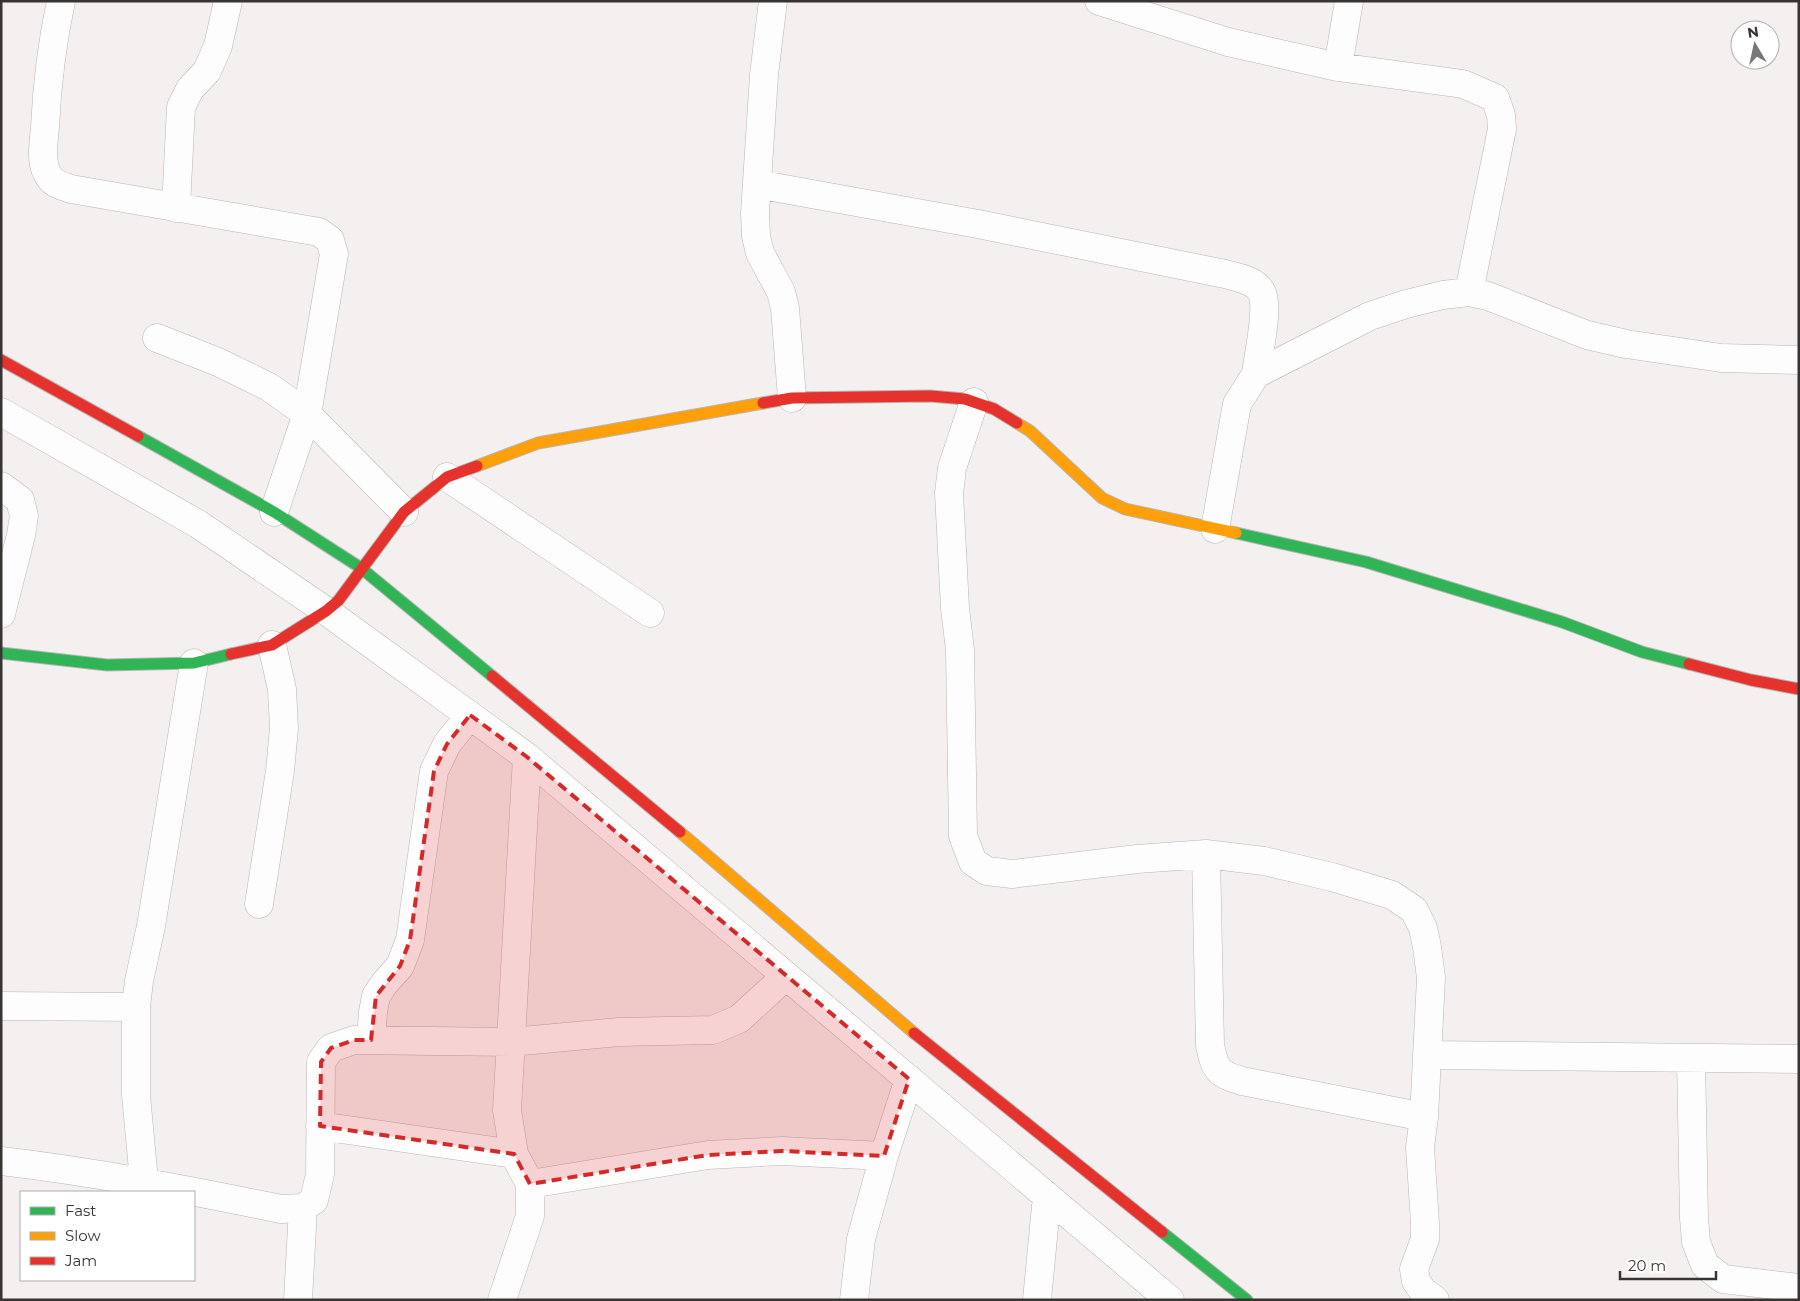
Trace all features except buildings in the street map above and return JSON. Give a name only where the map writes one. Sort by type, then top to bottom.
[{"type":"street","points":[[61,1],[54,34],[43,154],[46,172],[54,184],[176,208],[319,232],[330,240],[334,254],[307,414],[274,512]]},
{"type":"street","points":[[176,208],[181,107],[190,89],[207,71],[218,46],[228,1]]},
{"type":"street","points":[[773,1],[764,76],[755,213],[756,236],[760,253],[782,292],[792,398]]},
{"type":"street","points":[[1099,1],[1228,42],[1338,67],[1464,84],[1495,98],[1501,115],[1502,129],[1469,292]]},
{"type":"street","points":[[1338,67],[1350,1]]},
{"type":"street","points":[[757,184],[978,224],[1249,280],[1262,292],[1264,310],[1256,374],[1237,404],[1215,528]]},
{"type":"street","points":[[1256,374],[1370,316],[1406,304],[1443,295],[1469,292],[1488,296],[1587,335],[1626,344],[1721,358],[1799,360]]},
{"type":"street","points":[[157,338],[218,362],[269,387],[307,414],[404,512]]},
{"type":"street","points":[[1,360],[274,512],[359,572],[640,798],[932,1048],[1247,1300]]},
{"type":"street","points":[[1,653],[107,665],[194,663],[272,645],[332,606],[404,512],[447,477],[538,443],[792,398],[930,396],[965,399],[994,409],[1030,431],[1102,498],[1125,509],[1366,562],[1562,622],[1642,652],[1751,680],[1799,689]]},
{"type":"street","points":[[974,402],[952,468],[949,493],[960,650],[963,836],[973,862],[987,871],[1012,874],[1137,858],[1206,854],[1264,861],[1332,877],[1392,895],[1414,910],[1423,928],[1430,978],[1424,1117],[1420,1147],[1425,1239],[1414,1269],[1416,1281],[1423,1291],[1435,1300]]},
{"type":"street","points":[[1,412],[198,524],[332,606],[470,715],[526,756],[1170,1300]]},
{"type":"street","points":[[447,477],[650,613]]},
{"type":"street","points":[[1,486],[20,500],[24,516],[1,614]]},
{"type":"street","points":[[259,904],[280,771],[284,728],[282,689],[272,645]]},
{"type":"street","points":[[144,1182],[136,1095],[136,1007],[194,663]]},
{"type":"street","points":[[371,1040],[376,996],[400,966],[410,940],[434,771],[447,744],[470,715]]},
{"type":"street","points":[[502,1300],[530,1216],[530,1184],[514,1154],[507,1110],[526,756]]},
{"type":"street","points":[[1206,854],[1210,1045],[1213,1062],[1223,1076],[1242,1082],[1424,1117]]},
{"type":"street","points":[[195,1192],[280,1209],[303,1208],[314,1200],[320,1174],[322,1062],[331,1048],[354,1040],[510,1042],[619,1032],[713,1030],[739,1019],[786,976]]},
{"type":"street","points":[[1,1006],[136,1007]]},
{"type":"street","points":[[1427,1055],[1799,1059]]},
{"type":"street","points":[[1691,1058],[1694,1218],[1696,1242],[1705,1265],[1723,1279],[1799,1288]]},
{"type":"street","points":[[854,1300],[861,1240],[884,1156],[909,1079]]},
{"type":"street","points":[[320,1126],[514,1154]]},
{"type":"street","points":[[530,1184],[708,1155],[782,1151],[884,1156]]},
{"type":"street","points":[[1,1161],[59,1168],[189,1191]]},
{"type":"street","points":[[1036,1300],[1047,1196]]},
{"type":"street","points":[[298,1300],[303,1208]]},
{"type":"highlighted area","points":[[470,715],[527,757],[909,1079],[884,1156],[782,1151],[708,1155],[530,1184],[514,1154],[320,1126],[321,1062],[331,1048],[354,1040],[371,1040],[376,996],[400,966],[410,940],[434,771],[447,744]]},
{"type":"traffic: fast","points":[[138,436],[274,512],[361,568],[492,676]]},
{"type":"traffic: fast","points":[[1236,533],[1366,562],[1562,622],[1642,652],[1689,664]]},
{"type":"traffic: fast","points":[[1,653],[107,665],[194,663],[231,654]]},
{"type":"traffic: fast","points":[[1162,1232],[1247,1300]]},
{"type":"traffic: slow","points":[[477,466],[538,443],[763,403]]},
{"type":"traffic: slow","points":[[1017,423],[1030,431],[1102,498],[1125,509],[1236,533]]},
{"type":"traffic: slow","points":[[680,832],[914,1033]]},
{"type":"traffic: jam","points":[[1,360],[138,436]]},
{"type":"traffic: jam","points":[[763,403],[792,398],[930,396],[965,399],[994,409],[1017,423]]},
{"type":"traffic: jam","points":[[231,654],[272,645],[326,611],[338,601],[404,512],[447,477],[477,466]]},
{"type":"traffic: jam","points":[[1689,664],[1751,680],[1799,689]]},
{"type":"traffic: jam","points":[[492,676],[680,832]]},
{"type":"traffic: jam","points":[[914,1033],[1162,1232]]}]
